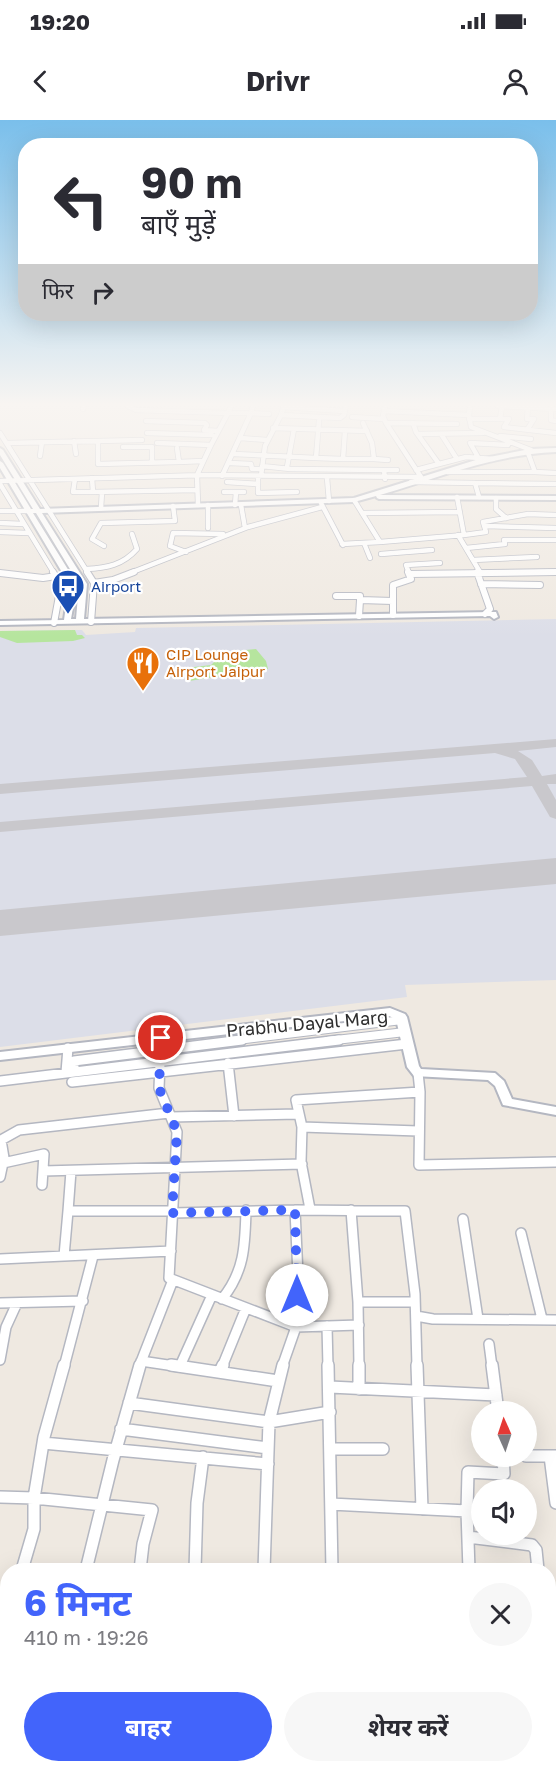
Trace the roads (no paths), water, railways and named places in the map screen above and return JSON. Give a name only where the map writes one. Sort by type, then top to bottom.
[{"type":"street","points":[[1,483],[28,533],[61,585],[54,623]]},
{"type":"street","points":[[11,483],[73,584],[74,625]]},
{"type":"street","points":[[21,483],[83,584],[74,625]]},
{"type":"street","points":[[31,483],[94,583],[91,622]]},
{"type":"street","points":[[74,483],[72,495],[93,492],[196,490]]},
{"type":"street","points":[[92,483],[93,492]]},
{"type":"street","points":[[196,483],[198,505]]},
{"type":"street","points":[[245,483],[258,484],[258,493],[296,489],[297,503]]},
{"type":"street","points":[[327,483],[329,501]]},
{"type":"street","points":[[94,583],[108,582],[226,534],[329,501],[354,500],[407,483]]},
{"type":"street","points":[[475,483],[480,498]]},
{"type":"street","points":[[481,483],[556,484]]},
{"type":"street","points":[[101,508],[102,492]]},
{"type":"street","points":[[224,492],[244,492]]},
{"type":"street","points":[[236,492],[245,528]]},
{"type":"street","points":[[363,497],[556,498]]},
{"type":"street","points":[[457,498],[461,535],[478,572],[490,609],[485,614]]},
{"type":"street","points":[[496,498],[496,509],[506,518]]},
{"type":"street","points":[[354,500],[380,542]]},
{"type":"street","points":[[0,511],[297,503],[321,505]]},
{"type":"street","points":[[208,505],[208,528]]},
{"type":"street","points":[[321,505],[342,544],[486,532],[483,522],[528,514],[556,515]]},
{"type":"street","points":[[104,546],[92,539],[101,523],[175,524],[173,506]]},
{"type":"street","points":[[362,513],[460,512]]},
{"type":"street","points":[[0,523],[23,524]]},
{"type":"street","points":[[486,526],[556,528]]},
{"type":"street","points":[[0,532],[28,533]]},
{"type":"street","points":[[186,552],[170,546],[173,533],[226,534]]},
{"type":"street","points":[[86,569],[117,566],[129,559],[137,549],[132,534]]},
{"type":"street","points":[[425,538],[444,573]]},
{"type":"street","points":[[466,548],[505,544],[504,540],[556,540]]},
{"type":"street","points":[[364,543],[370,558]]},
{"type":"street","points":[[381,554],[432,550]]},
{"type":"street","points":[[473,560],[537,557]]},
{"type":"street","points":[[393,615],[393,585],[411,579],[406,565],[440,563]]},
{"type":"street","points":[[410,574],[556,572]]},
{"type":"street","points":[[0,573],[43,578],[56,576]]},
{"type":"street","points":[[481,584],[540,585]]},
{"type":"street","points":[[336,596],[360,596],[359,616]]},
{"type":"street","points":[[360,600],[393,601]]},
{"type":"street","points":[[0,623],[74,625],[91,622],[393,615],[493,614],[494,617],[0,628]]},
{"type":"street","name":"Prabhu Dayal Marg","points":[[0,1056],[68,1048],[161,1044],[390,1012],[405,1032],[413,1067],[418,1073]]},
{"type":"street","points":[[0,1081],[70,1072],[160,1065],[228,1063],[405,1032]]},
{"type":"street","points":[[72,1082],[160,1065],[405,1032]]},
{"type":"street","points":[[70,1072],[74,1062],[161,1044],[159,1088],[177,1132],[169,1278],[296,1327],[359,1325]]},
{"type":"street","points":[[68,1048],[70,1072]]},
{"type":"street","points":[[228,1063],[234,1116]]},
{"type":"street","points":[[556,1111],[507,1102],[500,1084],[491,1076],[418,1073],[419,1165],[556,1162]]},
{"type":"street","points":[[310,1209],[302,1164],[302,1127],[297,1114],[296,1100],[420,1092]]},
{"type":"street","points":[[0,1177],[1,1140],[20,1130],[170,1115],[297,1114]]},
{"type":"street","points":[[302,1127],[418,1131]]},
{"type":"street","points":[[2,1160],[44,1154],[42,1185]]},
{"type":"street","points":[[43,1171],[302,1164]]},
{"type":"street","points":[[64,1256],[71,1171]]},
{"type":"street","points":[[68,1211],[173,1212],[310,1209],[405,1211],[416,1316],[422,1509]]},
{"type":"street","points":[[222,1299],[234,1286],[243,1270],[247,1236],[246,1210]]},
{"type":"street","points":[[264,1563],[268,1422],[296,1327],[298,1275],[295,1210]]},
{"type":"street","points":[[351,1210],[358,1302],[359,1389]]},
{"type":"street","points":[[463,1219],[477,1319]]},
{"type":"street","points":[[521,1233],[542,1319]]},
{"type":"street","points":[[0,1259],[171,1251]]},
{"type":"street","points":[[24,1563],[34,1529],[37,1468],[83,1301],[93,1256]]},
{"type":"street","points":[[88,1563],[115,1448],[149,1333],[173,1280]]},
{"type":"street","points":[[180,1366],[212,1294]]},
{"type":"street","points":[[0,1303],[83,1301]]},
{"type":"street","points":[[358,1302],[415,1302]]},
{"type":"street","points":[[0,1360],[6,1327],[17,1303]]},
{"type":"street","points":[[220,1372],[246,1308]]},
{"type":"street","points":[[416,1316],[433,1319],[556,1320]]},
{"type":"street","points":[[327,1326],[332,1563]]},
{"type":"street","points":[[489,1344],[497,1401]]},
{"type":"street","points":[[141,1361],[279,1381]]},
{"type":"street","points":[[330,1387],[496,1395]]},
{"type":"street","points":[[129,1403],[268,1422],[330,1412]]},
{"type":"street","points":[[121,1429],[268,1448]]},
{"type":"street","points":[[44,1443],[268,1464]]},
{"type":"street","points":[[331,1449],[383,1449]]},
{"type":"street","points":[[537,1456],[553,1456],[556,1503]]},
{"type":"street","points":[[195,1563],[197,1503],[203,1457]]},
{"type":"street","points":[[469,1563],[468,1472],[504,1474],[504,1467]]},
{"type":"street","points":[[0,1497],[34,1498],[152,1510],[141,1563]]},
{"type":"street","points":[[332,1504],[467,1511]]},
{"type":"street","points":[[468,1538],[532,1545],[536,1550],[537,1563]]},
{"type":"place","name":"Airport","points":[[68,615]]},
{"type":"place","name":"CIP Lounge Airport Jaipur","points":[[143,692]]}]
